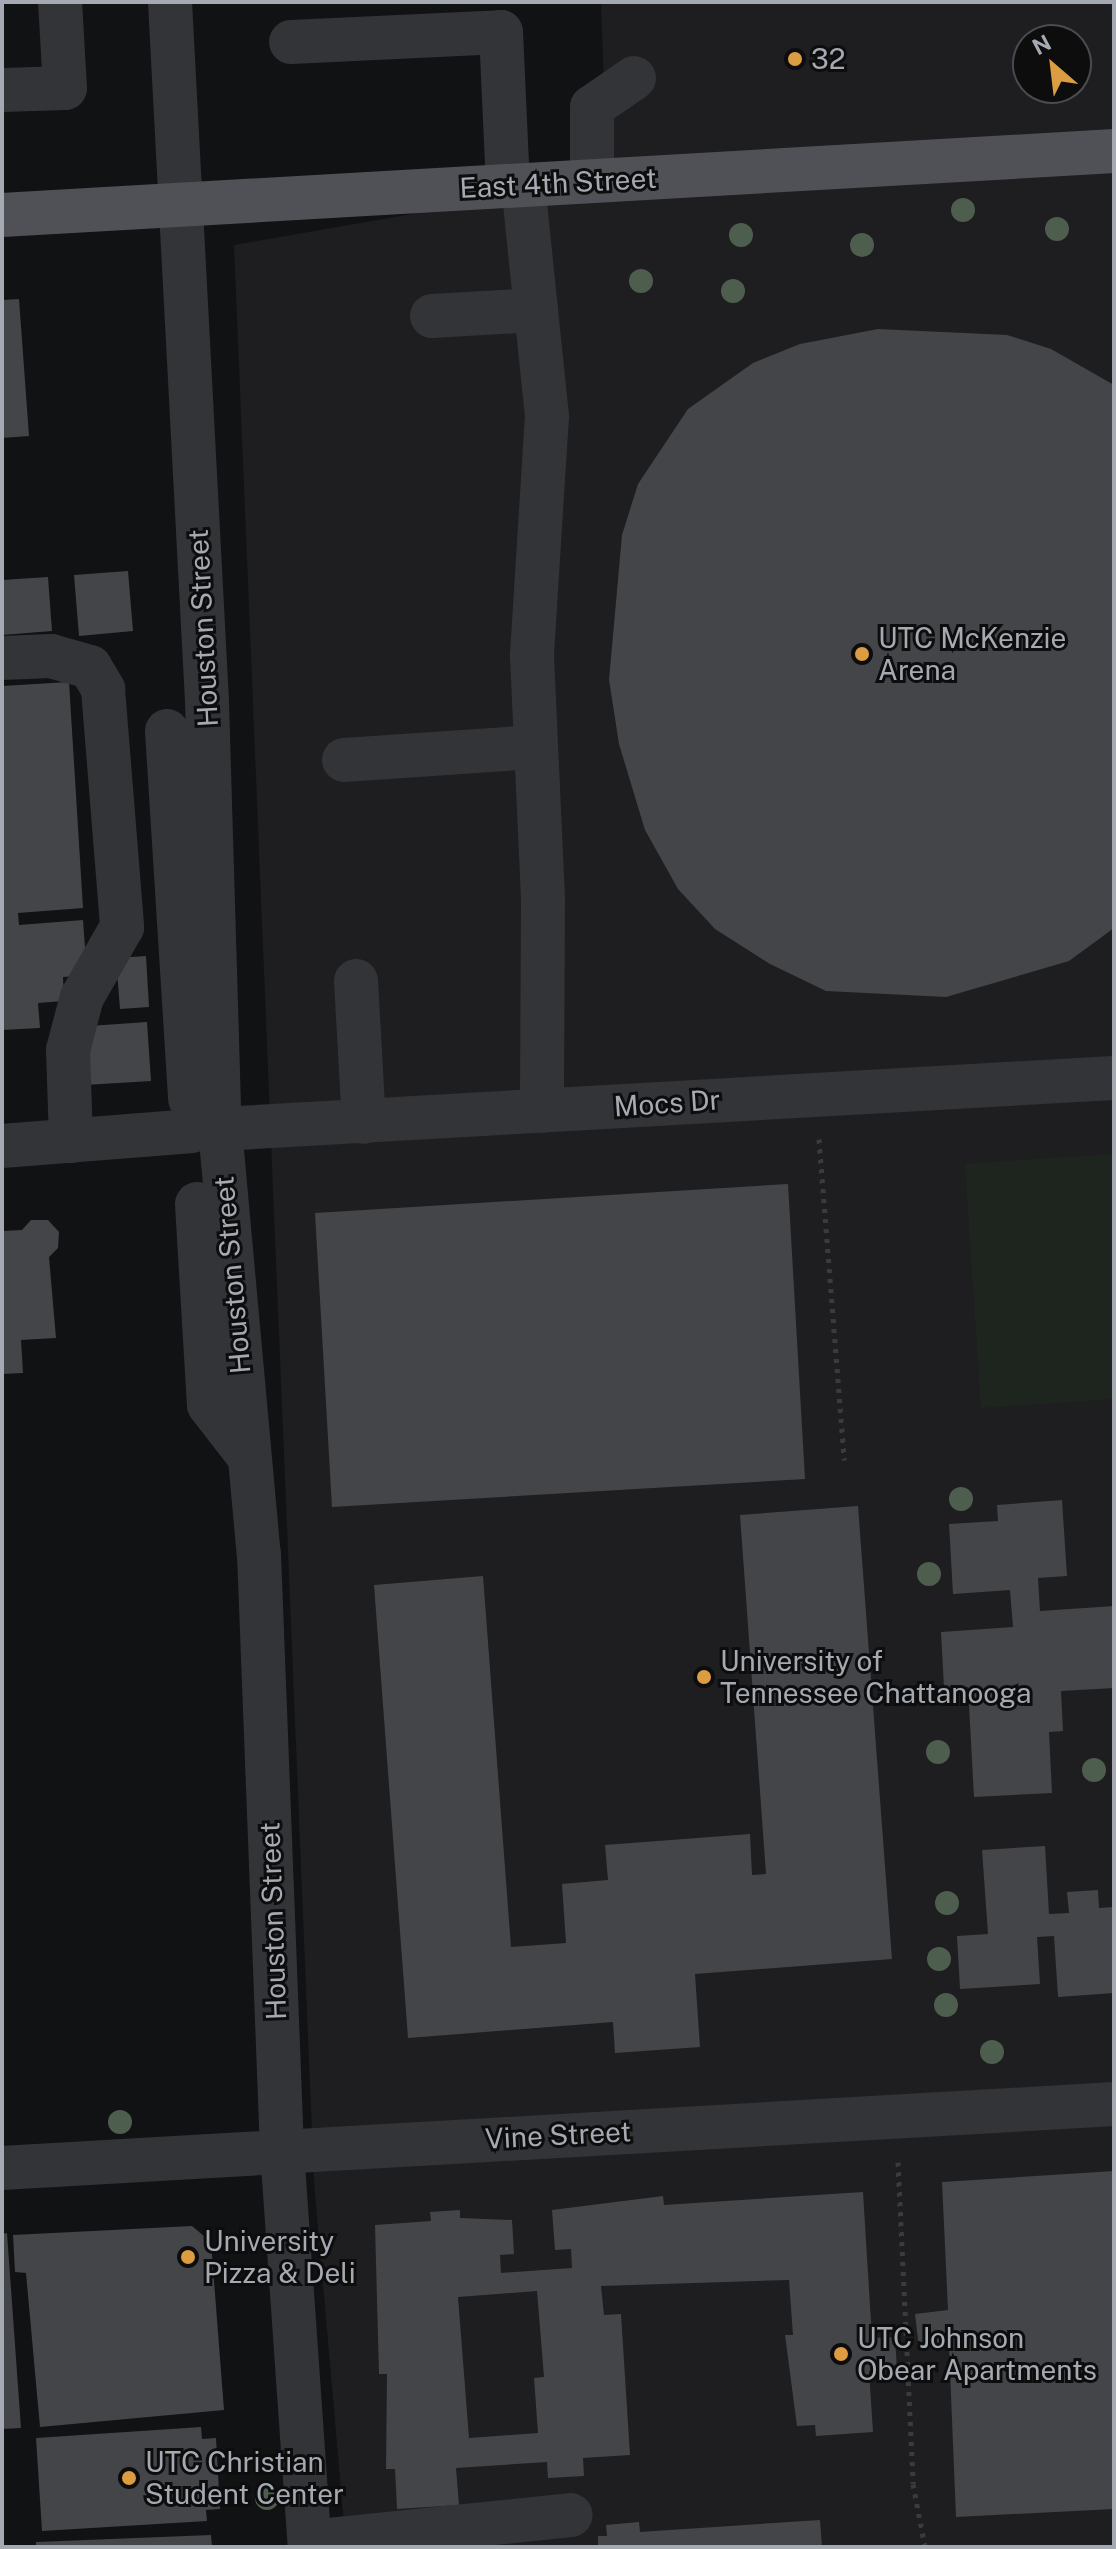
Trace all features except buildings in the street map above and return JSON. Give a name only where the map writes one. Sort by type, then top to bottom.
[{"type":"main road","name":"East 4th Street","points":[[2,215],[1114,151]]},
{"type":"street","points":[[2,90],[65,88],[60,2]]},
{"type":"street","name":"Houston Street","points":[[170,2],[207,702],[206,1130],[259,1554],[282,2150],[310,2544]]},
{"type":"street","points":[[291,42],[501,32],[516,186],[536,310],[547,416],[532,656],[543,901],[542,1111]]},
{"type":"street","points":[[592,181],[592,107],[634,78]]},
{"type":"street","points":[[432,316],[536,310]]},
{"type":"street","points":[[2,658],[51,656],[90,667],[103,689],[122,927],[82,997],[68,1050],[71,1141]]},
{"type":"street","points":[[167,731],[206,1130]]},
{"type":"street","points":[[344,760],[534,747]]},
{"type":"street","points":[[356,981],[364,1122]]},
{"type":"street","name":"Mocs Dr","points":[[2,1146],[206,1130],[1114,1078]]},
{"type":"street","name":"Vine Street","points":[[2,2168],[1114,2104]]},
{"type":"street","points":[[310,2544],[571,2515]]},
{"type":"path","points":[[815,1094],[844,1460]]},
{"type":"path","points":[[895,2117],[913,2484],[925,2547]]},
{"type":"shaded area","name":"University of Tennessee Chattanooga","points":[[601,2],[1114,2],[1114,2547],[346,2547],[314,2181],[234,245],[607,180]]},
{"type":"shaded area","points":[[1114,1154],[1114,1399],[981,1408],[965,1164]]},
{"type":"place","name":"32","points":[[795,59]]},
{"type":"place","name":"UTC McKenzie Arena","points":[[862,654]]},
{"type":"place","name":"University of Tennessee Chattanooga","points":[[704,1677]]},
{"type":"place","name":"University Pizza & Deli","points":[[188,2257]]},
{"type":"place","name":"UTC Johnson Obear Apartments","points":[[841,2354]]},
{"type":"place","name":"UTC Christian Student Center","points":[[129,2478]]}]
